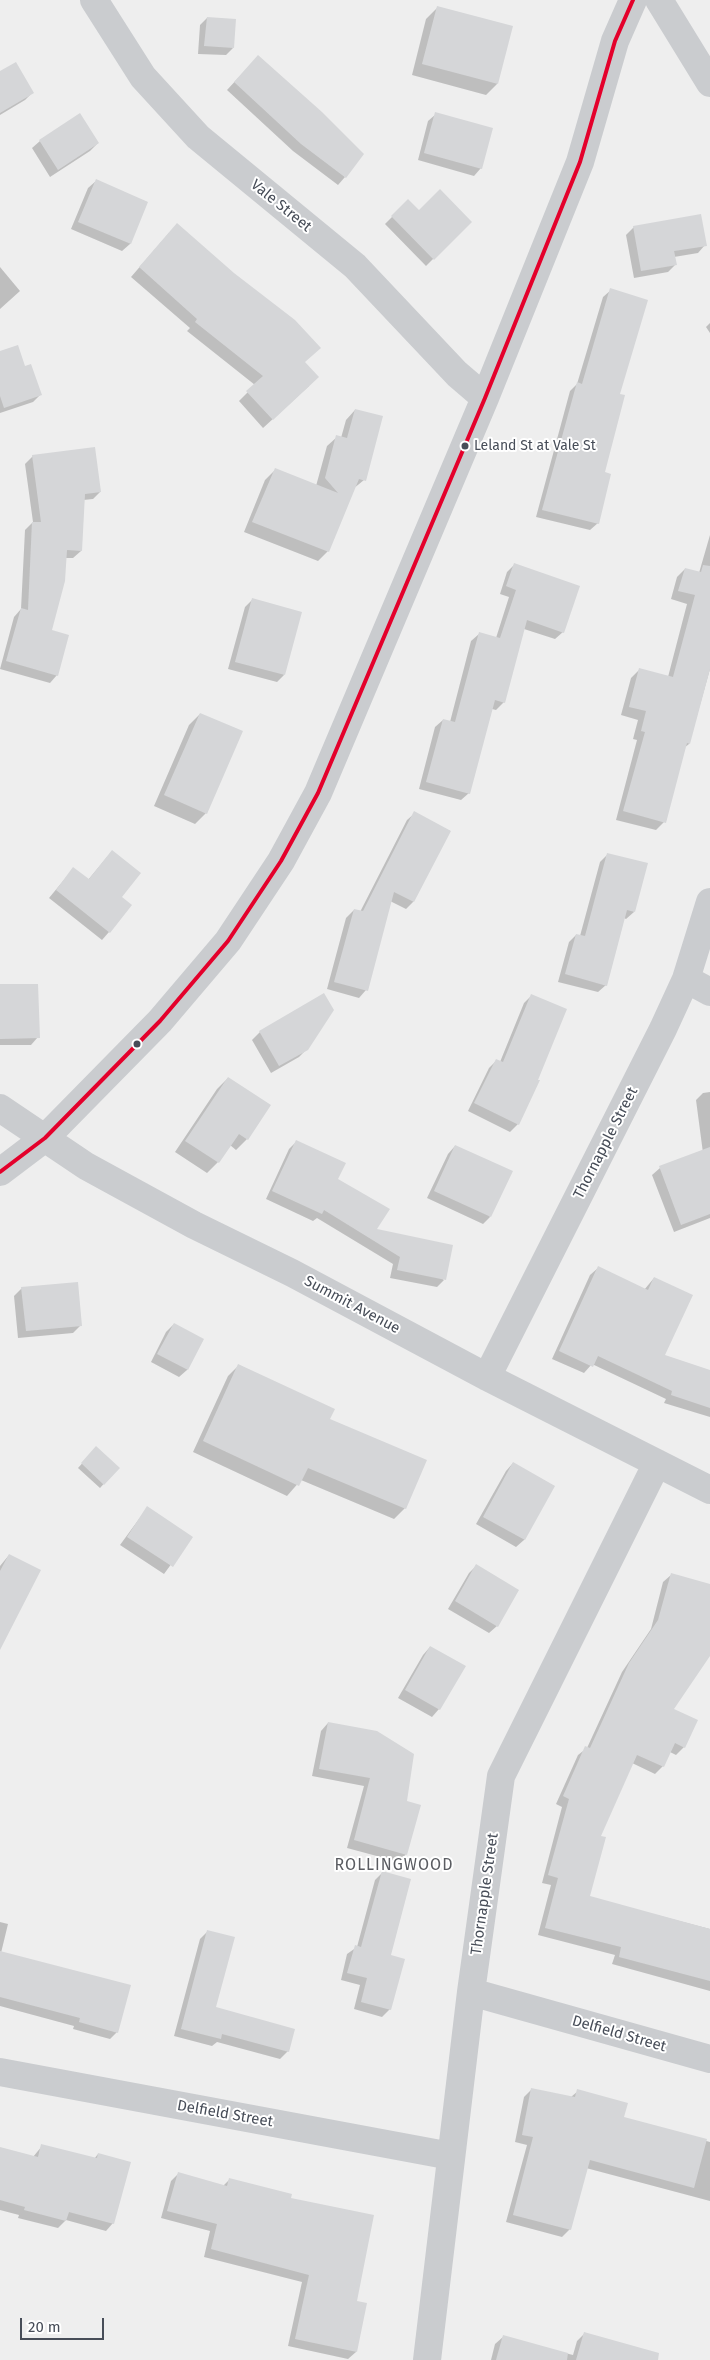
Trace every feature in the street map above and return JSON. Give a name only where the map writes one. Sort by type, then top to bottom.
[{"type":"street","name":"Vale Street","points":[[94,0],[143,77],[198,137],[355,266],[457,374],[485,398]]},
{"type":"street","points":[[0,1172],[45,1138],[166,1014],[228,941],[281,861],[321,784],[485,398],[580,162],[615,42],[633,0]]},
{"type":"street","points":[[659,0],[710,83]]},
{"type":"street","name":"Thornapple Street","points":[[487,1377],[663,1029],[686,979],[710,902]]},
{"type":"street","points":[[686,979],[710,992]]},
{"type":"street","name":"Summit Avenue","points":[[0,1108],[86,1166],[194,1225],[292,1273],[487,1377],[710,1490]]},
{"type":"street","name":"Thornapple Street","points":[[427,2360],[471,1992],[501,1776],[657,1462]]},
{"type":"street","name":"Delfield Street","points":[[471,1992],[710,2059]]},
{"type":"street","name":"Delfield Street","points":[[0,2072],[451,2156]]},
{"type":"building","points":[[437,6],[513,26],[498,84],[422,64]]},
{"type":"building","points":[[207,17],[236,19],[234,48],[204,46]]},
{"type":"building","points":[[258,55],[322,112],[364,154],[346,178],[301,144],[234,82]]},
{"type":"building","points":[[16,62],[34,93],[0,113],[0,71]]},
{"type":"building","points":[[435,112],[493,128],[482,169],[424,153]]},
{"type":"building","points":[[80,113],[99,143],[58,170],[39,140]]},
{"type":"building","points":[[96,179],[148,202],[131,244],[78,222]]},
{"type":"building","points":[[440,189],[472,222],[434,260],[391,216],[408,199],[419,210]]},
{"type":"building","points":[[701,214],[707,246],[674,251],[677,265],[641,271],[633,226]]},
{"type":"building","points":[[177,223],[234,273],[295,320],[321,348],[305,362],[319,377],[273,420],[246,391],[263,376],[195,322],[197,319],[139,267]]},
{"type":"building","points":[[610,288],[648,300],[620,394],[625,395],[605,472],[611,474],[599,524],[542,510],[577,382],[582,384]]},
{"type":"building","points":[[18,345],[25,366],[31,364],[42,395],[4,408],[0,396],[0,351]]},
{"type":"building","points":[[355,409],[383,416],[366,481],[359,479],[329,552],[252,522],[275,468],[338,493],[325,478],[336,435],[347,438]]},
{"type":"building","points":[[95,447],[101,492],[85,494],[82,551],[67,550],[65,581],[52,630],[69,635],[58,676],[6,661],[21,608],[28,610],[32,522],[41,522],[32,455]]},
{"type":"building","points":[[514,563],[580,586],[564,633],[527,620],[505,703],[495,700],[470,794],[426,782],[443,719],[455,722],[479,632],[500,638],[516,590],[506,586]]},
{"type":"building","points":[[703,565],[710,566],[710,669],[690,744],[687,743],[666,823],[623,811],[645,732],[641,731],[646,711],[629,707],[639,668],[673,677],[695,595],[678,591],[685,568],[701,572]]},
{"type":"building","points":[[252,598],[302,612],[285,675],[235,662]]},
{"type":"building","points":[[200,713],[243,731],[207,814],[164,795]]},
{"type":"building","points":[[414,811],[451,831],[414,902],[394,892],[368,991],[334,982],[354,909],[363,911]]},
{"type":"building","points":[[112,850],[141,873],[122,897],[132,905],[110,933],[56,890],[73,867],[89,879]]},
{"type":"building","points":[[607,853],[648,863],[635,912],[627,910],[607,986],[565,974],[576,934],[585,936]]},
{"type":"building","points":[[0,984],[38,984],[40,1038],[0,1039]]},
{"type":"building","points":[[324,993],[334,1010],[308,1050],[279,1066],[259,1031]]},
{"type":"building","points":[[531,994],[567,1009],[538,1080],[540,1080],[519,1125],[474,1103],[496,1059],[503,1062]]},
{"type":"building","points":[[228,1077],[271,1105],[248,1140],[239,1134],[219,1163],[185,1141]]},
{"type":"building","points":[[296,1140],[346,1163],[338,1179],[390,1209],[377,1229],[453,1245],[446,1280],[397,1270],[400,1257],[324,1210],[322,1214],[272,1191]]},
{"type":"building","points":[[455,1145],[513,1171],[491,1217],[434,1191]]},
{"type":"building","points":[[710,1147],[710,1214],[681,1225],[659,1166]]},
{"type":"building","points":[[598,1266],[648,1290],[654,1277],[693,1295],[665,1355],[710,1370],[710,1408],[671,1395],[672,1391],[598,1356],[593,1367],[559,1351]]},
{"type":"building","points":[[78,1282],[82,1326],[26,1331],[21,1287]]},
{"type":"building","points":[[174,1323],[204,1339],[188,1370],[157,1354]]},
{"type":"building","points":[[238,1364],[335,1409],[330,1419],[427,1460],[406,1509],[308,1468],[299,1486],[203,1441]]},
{"type":"building","points":[[96,1446],[120,1468],[104,1485],[81,1463]]},
{"type":"building","points":[[513,1462],[555,1486],[525,1540],[483,1517]]},
{"type":"building","points":[[147,1506],[193,1537],[173,1567],[127,1537]]},
{"type":"building","points":[[9,1554],[41,1570],[0,1650],[0,1571]]},
{"type":"building","points":[[476,1564],[519,1590],[498,1627],[455,1601]]},
{"type":"building","points":[[671,1573],[710,1584],[710,1656],[674,1709],[698,1720],[685,1748],[675,1743],[664,1767],[637,1755],[601,1836],[606,1837],[590,1896],[710,1929],[710,1981],[619,1957],[621,1947],[545,1928],[558,1878],[548,1875],[569,1799],[563,1796],[585,1746],[590,1748],[629,1663],[658,1620]]},
{"type":"building","points":[[430,1646],[466,1666],[440,1710],[405,1690]]},
{"type":"building","points":[[328,1722],[377,1731],[414,1754],[407,1801],[421,1805],[407,1855],[354,1840],[370,1778],[319,1769]]},
{"type":"building","points":[[382,1871],[411,1879],[391,1955],[405,1959],[391,2010],[361,2002],[367,1978],[347,1973],[355,1945],[361,1947]]},
{"type":"building","points":[[207,1930],[235,1937],[216,2007],[295,2029],[289,2052],[222,2034],[221,2039],[181,2029]]},
{"type":"building","points":[[0,1951],[131,1985],[118,2033],[79,2022],[80,2018],[0,1997]]},
{"type":"building","points":[[531,2088],[575,2097],[577,2089],[628,2103],[624,2117],[707,2139],[694,2188],[590,2160],[571,2230],[513,2215],[533,2137],[522,2135]]},
{"type":"building","points":[[41,2144],[97,2158],[98,2153],[131,2162],[114,2224],[69,2212],[66,2221],[24,2210],[25,2207],[0,2200],[0,2147],[38,2157]]},
{"type":"building","points":[[178,2172],[227,2186],[229,2178],[292,2194],[291,2198],[374,2215],[357,2301],[367,2303],[357,2352],[295,2339],[309,2275],[211,2249],[217,2224],[167,2211]]},
{"type":"building","points":[[584,2332],[659,2353],[658,2360],[576,2360]]},
{"type":"building","points":[[503,2335],[568,2353],[567,2360],[496,2360]]},
{"type":"transit line","points":[[0,1172],[45,1138],[160,1021],[228,941],[281,861],[318,793],[485,398],[580,162],[615,41],[633,0]]},
{"type":"place","name":"Leland St at Vale St","points":[[465,446]]},
{"type":"district","name":"ROLLINGWOOD","points":[[394,1866]]}]
